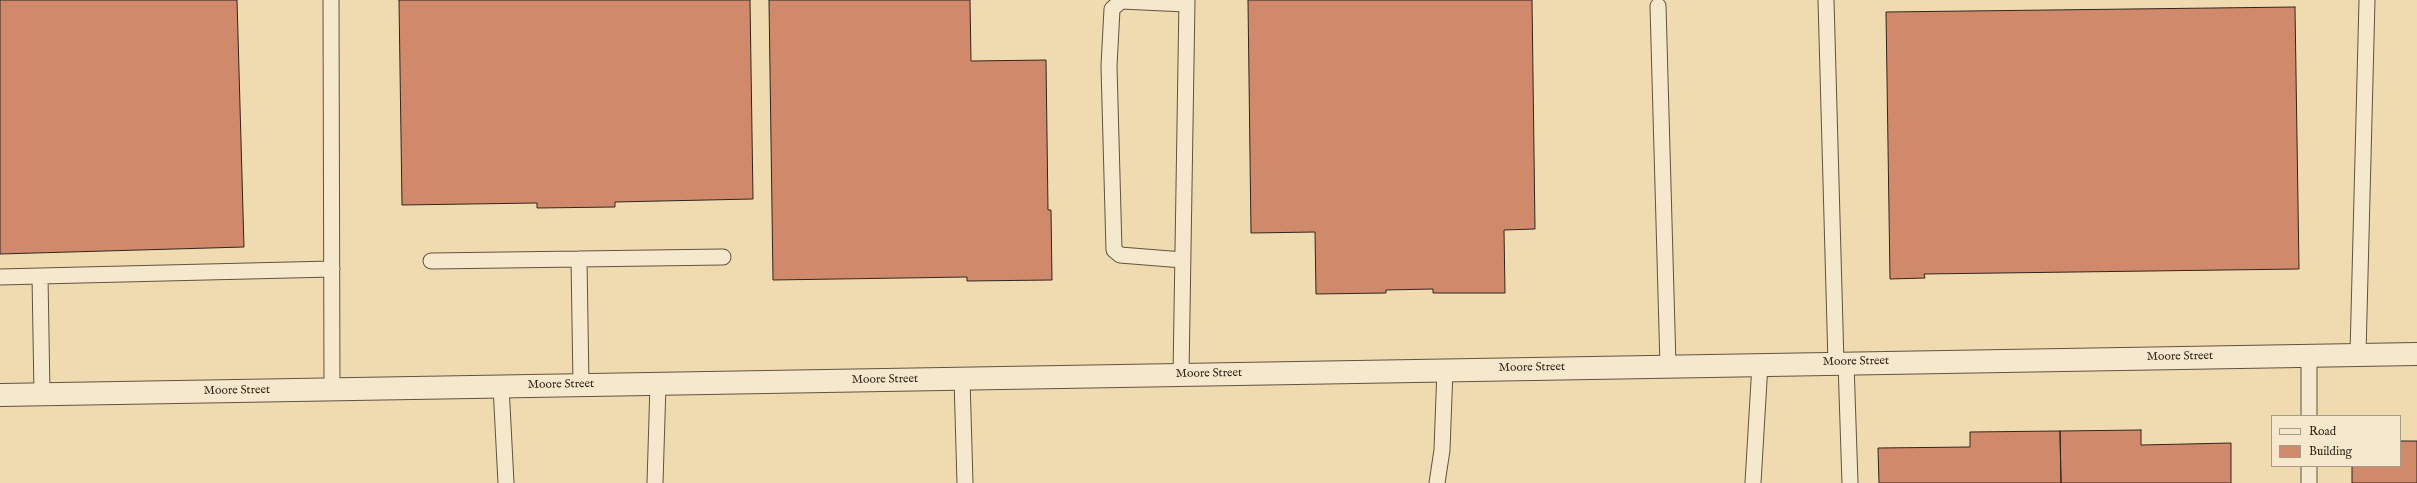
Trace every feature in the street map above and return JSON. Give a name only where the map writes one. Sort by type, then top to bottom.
[{"type":"street","name":"Moore Street","points":[[0,395],[1181,375],[1445,369],[2417,354]]},
{"type":"lane","points":[[331,0],[332,389]]},
{"type":"lane","points":[[1826,0],[1841,363],[1850,483]]},
{"type":"lane","points":[[2358,354],[2367,0]]},
{"type":"lane","points":[[1181,375],[1183,260],[1186,2],[1121,2],[1112,9],[1109,66],[1114,250],[1120,255],[1183,260]]},
{"type":"lane","points":[[1658,6],[1668,366]]},
{"type":"lane","points":[[431,261],[723,257]]},
{"type":"lane","points":[[579,259],[581,385]]},
{"type":"lane","points":[[0,277],[332,269]]},
{"type":"lane","points":[[40,276],[42,394]]},
{"type":"lane","points":[[2309,355],[2309,415]]},
{"type":"lane","points":[[1752,483],[1760,364]]},
{"type":"lane","points":[[1437,483],[1442,450],[1445,369]]},
{"type":"lane","points":[[962,378],[965,483]]},
{"type":"lane","points":[[656,483],[658,384]]},
{"type":"lane","points":[[501,386],[506,483]]},
{"type":"lane","points":[[2309,467],[2309,483]]},
{"type":"building","points":[[0,0],[237,0],[244,247],[0,254]]},
{"type":"building","points":[[399,0],[750,0],[753,199],[615,202],[615,207],[537,208],[537,203],[402,205]]},
{"type":"building","points":[[769,0],[970,0],[971,61],[1046,60],[1048,210],[1051,210],[1052,280],[967,281],[967,277],[773,280]]},
{"type":"building","points":[[1248,0],[1532,0],[1535,229],[1504,230],[1505,293],[1433,293],[1433,289],[1386,290],[1386,293],[1316,294],[1315,232],[1251,233]]},
{"type":"building","points":[[2295,7],[2299,269],[1924,274],[1925,278],[1890,279],[1886,12]]},
{"type":"building","points":[[2141,430],[2141,445],[2231,443],[2231,483],[2061,483],[2060,431]]},
{"type":"building","points":[[2060,431],[2061,483],[1879,483],[1878,448],[1970,447],[1970,432]]},
{"type":"building","points":[[2401,441],[2417,441],[2417,483],[2352,483],[2352,467],[2401,467]]}]
